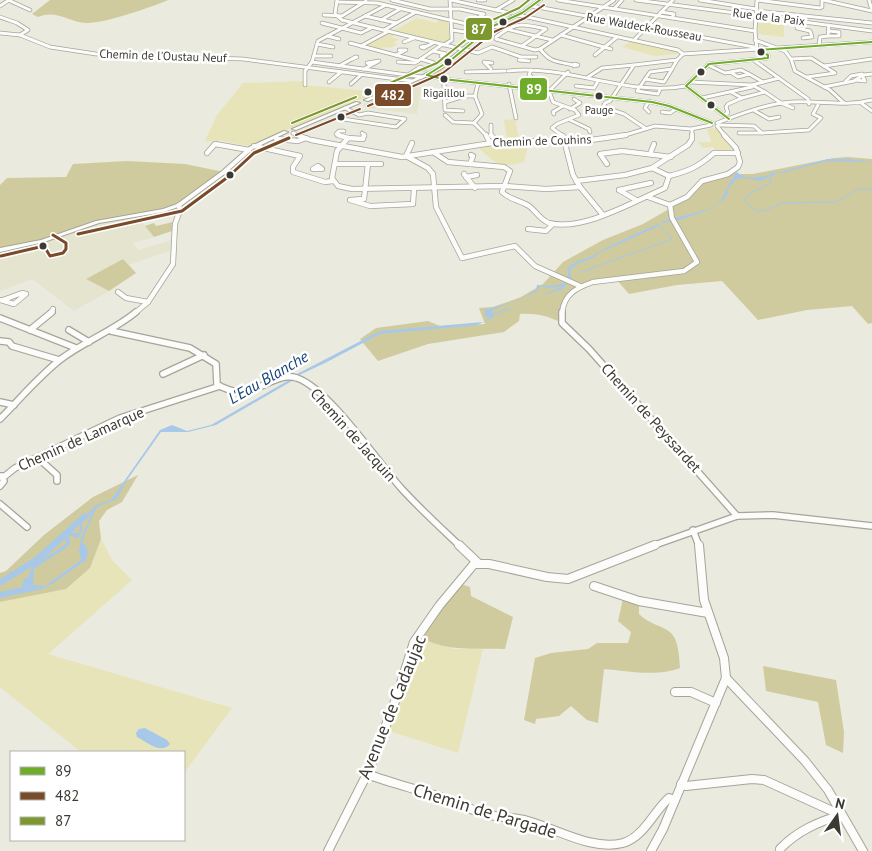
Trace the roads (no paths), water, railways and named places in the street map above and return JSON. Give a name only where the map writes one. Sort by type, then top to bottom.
[{"type":"main road","points":[[0,251],[42,241],[77,228],[108,220],[176,206],[224,172],[254,146],[286,132],[287,129],[294,131],[358,103],[366,104],[368,101],[366,100],[427,75],[446,64],[488,29],[518,15],[540,0]]},
{"type":"main road","points":[[0,251],[49,240],[108,220]]},
{"type":"street","points":[[0,6],[9,0],[30,10]]},
{"type":"street","points":[[338,18],[361,7],[368,0]]},
{"type":"street","points":[[392,0],[422,7],[471,11],[484,14]]},
{"type":"street","points":[[413,0],[413,5]]},
{"type":"street","points":[[422,7],[423,0]]},
{"type":"street","points":[[439,0],[439,18]]},
{"type":"street","points":[[398,62],[419,60],[452,40],[450,0],[510,13]]},
{"type":"street","points":[[478,0],[485,0]]},
{"type":"street","points":[[468,24],[512,0]]},
{"type":"street","points":[[558,0],[755,31]]},
{"type":"street","points":[[522,46],[547,29],[517,23],[496,37],[496,39],[535,50],[540,49],[565,36],[614,0]]},
{"type":"street","points":[[614,9],[622,0]]},
{"type":"street","name":"Rue de la Paix","points":[[636,0],[756,12],[797,23],[872,31]]},
{"type":"street","points":[[634,40],[673,0]]},
{"type":"street","points":[[700,0],[756,12],[872,23]]},
{"type":"street","points":[[672,69],[650,72],[637,91],[658,94],[660,89],[670,90],[686,86],[708,64],[755,61],[769,57],[757,49],[755,40],[757,0],[821,8],[822,0],[872,10],[869,0]]},
{"type":"street","points":[[338,18],[335,14],[337,1],[386,6],[488,29]]},
{"type":"street","points":[[305,85],[305,71],[312,62],[318,42],[386,6]]},
{"type":"street","name":"Rue Waldeck-Rousseau","points":[[532,6],[757,49]]},
{"type":"street","points":[[381,20],[400,9]]},
{"type":"street","points":[[471,11],[467,16],[476,19]]},
{"type":"street","points":[[384,30],[416,12]]},
{"type":"street","points":[[661,12],[674,14],[672,18]]},
{"type":"street","points":[[324,15],[464,50],[481,53],[492,47],[531,70],[566,73],[598,81],[640,86]]},
{"type":"street","points":[[518,15],[603,36],[608,35]]},
{"type":"street","points":[[365,16],[396,23]]},
{"type":"street","points":[[0,17],[17,23],[28,30],[20,35]]},
{"type":"street","points":[[322,23],[362,33],[373,27]]},
{"type":"street","points":[[797,23],[797,28],[810,31],[812,37]]},
{"type":"street","points":[[828,36],[829,25]]},
{"type":"street","points":[[493,26],[524,36],[528,34],[536,36],[552,42]]},
{"type":"street","points":[[565,36],[575,29],[678,50],[682,54]]},
{"type":"street","points":[[452,30],[465,32]]},
{"type":"street","points":[[361,46],[389,31]]},
{"type":"street","points":[[804,38],[839,36],[839,32],[828,31]]},
{"type":"street","name":"Chemin de l'Oustau Neuf","points":[[0,33],[20,35],[50,47],[96,54],[236,58],[412,81]]},
{"type":"street","points":[[327,36],[337,39]]},
{"type":"street","points":[[565,36],[611,49]]},
{"type":"street","points":[[595,55],[617,37]]},
{"type":"street","points":[[819,46],[820,37]]},
{"type":"street","points":[[404,42],[414,38]]},
{"type":"street","points":[[755,40],[781,48],[791,59],[795,71],[824,86],[844,103]]},
{"type":"street","points":[[368,42],[352,41],[350,44],[434,63]]},
{"type":"street","points":[[318,42],[327,46]]},
{"type":"street","points":[[427,46],[433,42]]},
{"type":"street","points":[[645,79],[664,82],[682,54],[872,42]]},
{"type":"street","points":[[540,49],[543,55],[550,60],[573,65]]},
{"type":"street","points":[[433,51],[443,54]]},
{"type":"street","points":[[398,74],[398,56],[402,52]]},
{"type":"street","points":[[314,56],[333,56],[338,53]]},
{"type":"street","points":[[503,77],[506,71],[518,63],[536,57]]},
{"type":"street","points":[[791,59],[812,58],[835,74],[806,78]]},
{"type":"street","points":[[339,66],[351,59]]},
{"type":"street","points":[[588,77],[602,68],[677,60]]},
{"type":"street","points":[[824,66],[872,60]]},
{"type":"street","points":[[518,63],[529,61]]},
{"type":"street","points":[[755,61],[808,98],[809,104]]},
{"type":"street","points":[[312,62],[422,77]]},
{"type":"street","points":[[491,69],[484,62],[492,63]]},
{"type":"street","points":[[708,64],[722,72],[732,73],[741,70],[763,82]]},
{"type":"street","points":[[634,65],[610,101],[604,104],[604,108],[623,114],[646,128]]},
{"type":"street","points":[[364,69],[371,66]]},
{"type":"street","points":[[408,75],[417,69]]},
{"type":"street","points":[[466,72],[477,73],[491,69],[506,71]]},
{"type":"street","points":[[527,80],[534,80],[529,75],[531,70]]},
{"type":"street","points":[[329,82],[341,72]]},
{"type":"street","points":[[550,90],[566,73]]},
{"type":"street","points":[[345,82],[353,84],[361,74]]},
{"type":"street","points":[[391,78],[398,74]]},
{"type":"street","points":[[845,82],[851,76],[872,74]]},
{"type":"street","points":[[427,75],[649,102],[676,108],[712,124],[754,126],[762,133]]},
{"type":"street","points":[[824,86],[855,80],[863,75]]},
{"type":"street","points":[[702,98],[779,78]]},
{"type":"street","points":[[470,81],[495,83]]},
{"type":"street","points":[[576,86],[594,88],[598,81]]},
{"type":"street","points":[[690,82],[753,85],[782,104],[793,108]]},
{"type":"street","points":[[465,96],[444,85],[445,113],[454,124],[474,122],[482,114],[475,96],[478,83]]},
{"type":"street","points":[[509,84],[516,118]]},
{"type":"street","points":[[451,90],[460,86]]},
{"type":"street","points":[[686,86],[729,119]]},
{"type":"street","points":[[550,90],[552,102],[576,111],[579,115],[570,120],[555,124],[552,128],[563,136],[570,168],[576,181],[603,215]]},
{"type":"street","points":[[731,92],[742,98]]},
{"type":"street","points":[[723,115],[728,113],[726,106],[742,98],[765,92]]},
{"type":"street","points":[[445,102],[465,96],[475,96]]},
{"type":"street","points":[[570,109],[580,103],[574,99]]},
{"type":"street","points":[[718,125],[729,119],[782,104],[818,105],[861,103],[872,100]]},
{"type":"street","points":[[649,102],[645,108],[649,112]]},
{"type":"street","points":[[861,103],[872,111]]},
{"type":"street","points":[[739,133],[810,129],[821,118],[813,114],[818,105]]},
{"type":"street","points":[[554,114],[553,112],[563,106]]},
{"type":"street","points":[[343,119],[396,127],[405,118],[368,113],[359,115],[345,108]]},
{"type":"street","points":[[662,112],[670,113],[676,108]]},
{"type":"street","points":[[445,113],[462,111]]},
{"type":"street","points":[[755,111],[769,119],[779,116]]},
{"type":"street","points":[[359,115],[362,122]]},
{"type":"street","points":[[570,120],[589,128],[590,132]]},
{"type":"street","points":[[474,122],[488,137],[490,142]]},
{"type":"street","name":"Chemin de Couhins","points":[[306,138],[394,156],[408,157],[490,142],[616,137],[646,128],[662,126],[692,129],[712,124]]},
{"type":"street","points":[[491,125],[492,136],[498,142]]},
{"type":"street","points":[[648,196],[670,205],[686,197],[702,181],[728,174],[738,167],[740,162],[738,153],[718,125]]},
{"type":"street","points":[[576,181],[652,168],[690,143],[692,129]]},
{"type":"street","points":[[612,130],[616,137]]},
{"type":"street","points":[[294,131],[306,138]]},
{"type":"street","points":[[344,131],[339,131],[336,134],[348,138],[363,139],[365,134],[362,133]]},
{"type":"street","points":[[276,139],[298,141],[306,138]]},
{"type":"street","points":[[333,181],[337,151],[348,138]]},
{"type":"street","points":[[206,153],[215,144],[248,150]]},
{"type":"street","points":[[412,144],[406,154],[428,168],[433,174],[436,207],[462,258],[515,246],[535,266],[580,286],[593,282],[684,271],[697,262],[673,219],[669,209],[670,205]]},
{"type":"street","points":[[650,154],[654,144]]},
{"type":"street","points":[[254,146],[302,157],[293,167],[294,172],[324,182],[333,181],[342,187],[414,189],[503,186],[539,189],[580,187]]},
{"type":"street","points":[[608,164],[600,154],[622,151],[671,157]]},
{"type":"street","points":[[433,152],[448,162],[504,167],[510,171],[510,175],[503,186],[502,192],[508,198],[530,206],[540,218],[552,224],[571,225],[603,215],[665,188],[668,176]]},
{"type":"street","points":[[652,168],[668,176],[690,170],[702,164],[714,153],[738,153]]},
{"type":"street","points":[[470,164],[473,156],[471,155]]},
{"type":"street","points":[[364,205],[368,164]]},
{"type":"street","points":[[322,167],[381,164]]},
{"type":"street","points":[[475,188],[465,176],[477,175]]},
{"type":"street","points":[[636,200],[619,190],[651,183]]},
{"type":"street","points":[[364,198],[350,200],[370,206],[413,206],[414,189]]},
{"type":"street","points":[[0,419],[59,360],[76,348],[110,331],[136,314],[148,302],[173,264],[176,206]]},
{"type":"street","points":[[528,229],[546,231],[552,224]]},
{"type":"street","name":"Chemin de Peyssardet","points":[[580,286],[566,295],[563,305],[562,323],[589,349],[737,516]]},
{"type":"street","points":[[118,292],[126,298],[148,302]]},
{"type":"street","points":[[30,330],[52,312],[53,309]]},
{"type":"street","points":[[0,318],[76,348]]},
{"type":"street","points":[[69,330],[89,342]]},
{"type":"street","points":[[110,331],[186,346],[204,355],[216,364],[218,372],[216,381],[220,386]]},
{"type":"street","points":[[0,342],[9,342],[12,346],[59,360]]},
{"type":"street","points":[[163,374],[204,355]]},
{"type":"street","name":"Chemin de Jacquin","points":[[220,386],[242,392],[284,378],[293,377],[307,383],[326,400],[402,489],[478,562]]},
{"type":"street","name":"Chemin de Lamarque","points":[[1,477],[15,468],[120,418],[220,386]]},
{"type":"street","points":[[0,402],[14,405]]},
{"type":"street","points":[[38,458],[57,475],[57,480]]},
{"type":"street","points":[[0,486],[4,481],[1,477]]},
{"type":"street","points":[[0,504],[27,527]]},
{"type":"street","points":[[478,562],[502,565],[568,579],[693,530],[737,516],[773,514],[872,526]]},
{"type":"street","points":[[651,851],[675,800],[726,678],[725,662],[703,596],[702,565],[693,530]]},
{"type":"street","name":"Avenue de Cadaujac","points":[[328,851],[367,774],[397,696],[414,642],[439,606],[470,568],[478,562]]},
{"type":"street","points":[[594,586],[639,601],[708,613]]},
{"type":"street","points":[[726,678],[805,761],[834,798],[841,815],[863,851]]},
{"type":"street","points":[[675,692],[680,690],[696,693],[716,703]]},
{"type":"street","name":"Chemin de Pargade","points":[[367,774],[438,796],[484,814],[527,820],[570,836],[600,844],[616,844],[628,841],[644,827],[663,802],[669,798],[675,800]]},
{"type":"street","points":[[681,784],[686,786],[752,779],[764,780],[841,815]]},
{"type":"street","points":[[780,849],[805,828],[841,815]]},
{"type":"water","points":[[828,159],[872,162],[827,161],[782,173],[774,173],[774,176],[761,181],[745,178],[738,179],[727,191],[728,194],[715,206],[689,217],[661,222],[714,206],[719,202],[735,176],[734,173],[737,172],[745,177],[762,177],[771,175],[770,173]]},
{"type":"water","points":[[658,224],[660,225],[574,266],[570,270],[571,277],[563,289],[541,296],[563,286],[550,288],[540,286],[536,292],[522,298],[536,290],[537,285],[552,286],[565,283],[568,268],[574,263]]},
{"type":"water","points":[[529,301],[477,325],[380,334],[295,377],[292,381],[216,425],[188,432],[161,432],[125,483],[117,499],[99,506],[95,510],[82,541],[88,550],[86,560],[52,584],[41,589],[0,598],[0,592],[22,587],[24,579],[29,577],[30,570],[34,566],[66,544],[66,540],[62,537],[66,533],[79,533],[81,520],[96,505],[111,500],[160,430],[172,425],[187,431],[211,425],[295,375],[380,331],[483,322],[491,317],[485,317],[485,310],[512,302],[492,310],[493,317]],"holes":[[[92,513],[81,538],[79,551],[81,560],[45,586],[33,585],[34,569],[67,547],[70,543],[68,535],[77,538],[81,533],[82,523]]]},
{"type":"water","points":[[145,728],[167,740],[170,744],[166,747],[158,748],[137,737],[136,733],[139,729]]},
{"type":"waterway","name":"L'Eau Blanche","points":[[770,177],[771,183],[747,195],[744,200],[756,211],[764,211],[782,203],[836,202],[858,189],[872,189]]},
{"type":"waterway","name":"L'Eau Blanche","points":[[581,272],[672,239],[659,225]]},
{"type":"waterway","name":"L'Eau Blanche","points":[[491,315],[509,308]]},
{"type":"waterway","name":"L'Eau Blanche","points":[[0,583],[37,560],[85,516]]},
{"type":"place","name":"Rigaillou","points":[[444,79]]},
{"type":"place","name":"Pauge","points":[[599,96]]}]
